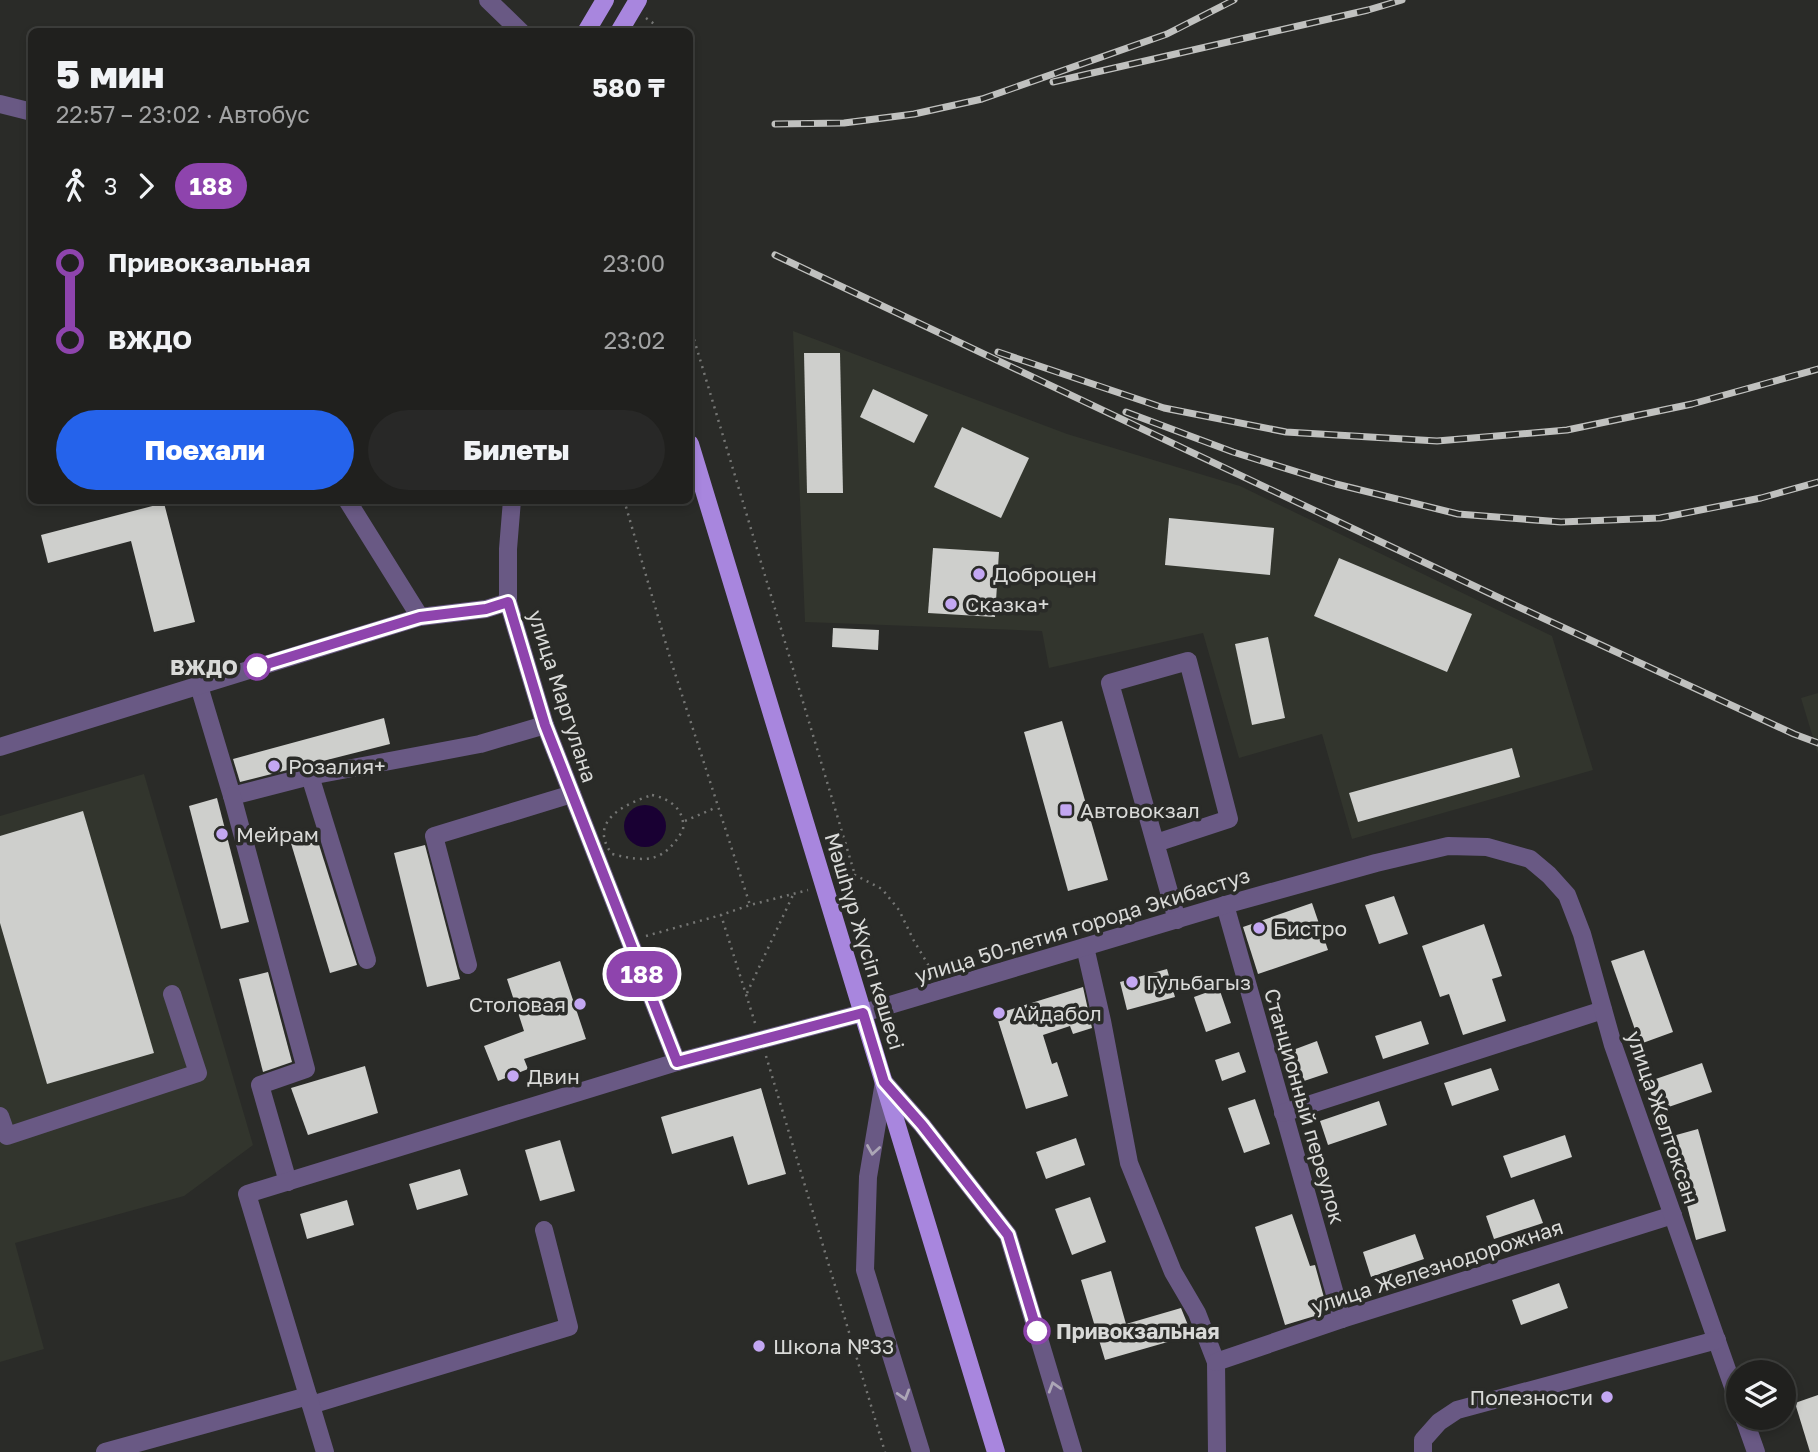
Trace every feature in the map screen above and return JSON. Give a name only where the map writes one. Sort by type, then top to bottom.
[{"type":"main road","points":[[588,28],[606,0]]},
{"type":"main road","points":[[621,28],[638,0]]},
{"type":"main road","name":"Мәшһүр Жүсіп көшесі","points":[[693,454],[996,1452]]},
{"type":"street","points":[[488,0],[503,24]]},
{"type":"street","points":[[0,104],[28,111]]},
{"type":"street","points":[[349,504],[420,617]]},
{"type":"street","points":[[508,602],[512,504]]},
{"type":"street","name":"улица Маргулана","points":[[0,747],[420,617],[486,609],[508,602],[545,725],[677,1062]]},
{"type":"street","points":[[1156,843],[1230,819],[1188,661],[1110,683],[1177,920]]},
{"type":"street","points":[[199,686],[232,796],[306,1069],[260,1084],[288,1182]]},
{"type":"street","points":[[232,796],[310,776],[480,744],[545,725]]},
{"type":"street","points":[[310,776],[367,960]]},
{"type":"street","points":[[468,965],[434,836],[572,794]]},
{"type":"street","name":"улица 50-летия города Экибастуз","points":[[310,1401],[247,1194],[677,1062],[863,1013],[1224,905],[1376,863],[1448,846],[1487,846],[1530,859]]},
{"type":"street","name":"улица Желтоксан","points":[[1530,859],[1549,874],[1567,895],[1582,934],[1613,1045],[1726,1366]]},
{"type":"street","name":"Станционный переулок","points":[[1224,905],[1342,1319]]},
{"type":"street","points":[[1085,947],[1129,1163],[1172,1272],[1197,1313],[1216,1362],[1217,1452]]},
{"type":"street","points":[[0,1116],[7,1136],[198,1073],[172,995]]},
{"type":"street","points":[[1283,1113],[1604,1010]]},
{"type":"street","points":[[884,1082],[868,1177],[865,1270],[922,1452]]},
{"type":"street","points":[[884,1082],[922,1125],[1008,1235],[1073,1452]]},
{"type":"street","name":"улица Железнодорожная","points":[[1216,1362],[1342,1319],[1673,1215]]},
{"type":"street","points":[[105,1452],[310,1401],[569,1327],[544,1230]]},
{"type":"street","points":[[1423,1452],[1423,1440],[1439,1422],[1457,1410],[1717,1340]]},
{"type":"street","points":[[310,1401],[325,1452]]},
{"type":"street","points":[[1748,1430],[1756,1452]]},
{"type":"path","points":[[693,336],[855,875],[882,889],[899,910],[935,976],[962,984]]},
{"type":"path","points":[[625,504],[671,661],[750,905]]},
{"type":"path","points":[[652,795],[671,802],[684,822],[683,830],[673,847],[665,854],[645,859],[612,854],[603,835],[618,809],[652,795]]},
{"type":"path","points":[[684,822],[717,807]]},
{"type":"path","points":[[629,941],[793,895],[746,995]]},
{"type":"path","points":[[721,915],[885,1452]]},
{"type":"shaded area","points":[[793,331],[1067,434],[1240,486],[1552,636],[1593,770],[1352,839],[1322,734],[1239,758],[1203,633],[1049,668],[1042,631],[805,622]]},
{"type":"shaded area","points":[[1818,693],[1818,754],[1801,698]]},
{"type":"shaded area","points":[[144,774],[253,1145],[184,1196],[15,1243],[44,1349],[0,1362],[0,816]]},
{"type":"shaded area","points":[[645,805],[660,811],[666,826],[660,841],[645,847],[630,841],[624,826],[630,811]]},
{"type":"building","points":[[804,353],[840,353],[843,493],[807,493]]},
{"type":"building","points":[[873,389],[928,415],[914,443],[860,417]]},
{"type":"building","points":[[962,427],[1029,458],[1001,518],[934,487]]},
{"type":"building","points":[[164,504],[195,622],[154,632],[131,541],[48,563],[41,535]]},
{"type":"building","points":[[1169,518],[1274,528],[1270,575],[1165,565]]},
{"type":"building","points":[[933,548],[999,552],[995,617],[928,613]]},
{"type":"building","points":[[1339,558],[1472,614],[1447,672],[1314,616]]},
{"type":"building","points":[[833,628],[879,630],[878,650],[832,647]]},
{"type":"building","points":[[1268,637],[1285,718],[1252,725],[1235,644]]},
{"type":"building","points":[[384,718],[390,744],[240,782],[233,759]]},
{"type":"building","points":[[1062,721],[1108,880],[1068,891],[1024,732]]},
{"type":"building","points":[[1512,748],[1520,777],[1358,822],[1349,793]]},
{"type":"building","points":[[217,798],[249,922],[221,929],[189,806]]},
{"type":"building","points":[[83,811],[154,1053],[47,1084],[0,923],[0,836]]},
{"type":"building","points":[[315,832],[357,965],[330,973],[290,840]]},
{"type":"building","points":[[425,845],[460,979],[427,987],[394,853]]},
{"type":"building","points":[[1394,896],[1408,934],[1379,944],[1365,905]]},
{"type":"building","points":[[1312,903],[1328,950],[1258,974],[1243,927]]},
{"type":"building","points":[[1484,924],[1502,976],[1492,979],[1506,1021],[1463,1035],[1449,994],[1440,997],[1422,946]]},
{"type":"building","points":[[1644,950],[1673,1032],[1640,1044],[1611,961]]},
{"type":"building","points":[[560,961],[586,1039],[524,1059],[528,1069],[498,1081],[484,1046],[524,1031],[507,979]]},
{"type":"building","points":[[1167,969],[1175,997],[1127,1010],[1120,982]]},
{"type":"building","points":[[268,972],[292,1062],[263,1072],[239,979]]},
{"type":"building","points":[[1083,987],[1092,1028],[1073,1034],[1070,1026],[1043,1035],[1052,1064],[1057,1062],[1068,1096],[1026,1109],[996,1014]]},
{"type":"building","points":[[1219,988],[1231,1023],[1206,1032],[1194,997]]},
{"type":"building","points":[[1421,1021],[1429,1044],[1383,1059],[1375,1036]]},
{"type":"building","points":[[1317,1041],[1328,1073],[1304,1081],[1293,1050]]},
{"type":"building","points":[[1239,1052],[1246,1072],[1222,1081],[1215,1060]]},
{"type":"building","points":[[1702,1063],[1712,1092],[1657,1111],[1647,1082]]},
{"type":"building","points":[[365,1066],[378,1113],[308,1135],[291,1088]]},
{"type":"building","points":[[1491,1068],[1499,1090],[1452,1106],[1444,1083]]},
{"type":"building","points":[[761,1088],[786,1174],[748,1185],[733,1136],[672,1154],[661,1117]]},
{"type":"building","points":[[1255,1099],[1270,1144],[1244,1153],[1228,1108]]},
{"type":"building","points":[[1379,1101],[1387,1125],[1328,1145],[1320,1121]]},
{"type":"building","points":[[1698,1129],[1726,1231],[1696,1240],[1669,1137]]},
{"type":"building","points":[[1565,1135],[1572,1157],[1511,1178],[1503,1156]]},
{"type":"building","points":[[1076,1138],[1085,1165],[1046,1179],[1036,1152]]},
{"type":"building","points":[[560,1140],[575,1191],[540,1201],[525,1150]]},
{"type":"building","points":[[460,1169],[468,1195],[417,1210],[409,1184]]},
{"type":"building","points":[[1090,1197],[1106,1242],[1072,1255],[1055,1209]]},
{"type":"building","points":[[1534,1199],[1543,1223],[1494,1239],[1486,1216]]},
{"type":"building","points":[[347,1200],[354,1225],[307,1239],[300,1214]]},
{"type":"building","points":[[1292,1214],[1310,1266],[1315,1265],[1328,1312],[1285,1325],[1255,1227]]},
{"type":"building","points":[[1415,1234],[1424,1259],[1371,1277],[1363,1252]]},
{"type":"building","points":[[1111,1271],[1126,1324],[1181,1308],[1192,1335],[1105,1360],[1081,1280]]},
{"type":"building","points":[[1559,1283],[1568,1308],[1521,1325],[1512,1300]]},
{"type":"building","points":[[1818,1395],[1818,1452],[1810,1452],[1796,1403]]},
{"type":"railway","points":[[775,124],[844,123],[914,114],[982,99],[1167,34],[1234,0]]},
{"type":"railway","points":[[1053,82],[1402,0]]},
{"type":"railway","points":[[775,255],[1508,602],[1818,743]]},
{"type":"railway","points":[[998,352],[1164,408],[1286,432],[1437,441],[1567,430],[1692,404],[1818,369]]},
{"type":"railway","points":[[1126,412],[1233,452],[1336,484],[1458,514],[1561,522],[1660,518],[1761,498],[1818,482]]},
{"type":"bus line","name":"188","points":[[257,667],[420,617],[486,609],[508,602],[545,725],[677,1062],[863,1013],[884,1082],[922,1125],[1008,1235],[1037,1331]]},
{"type":"place","name":"Доброцен","points":[[979,574]]},
{"type":"place","name":"Сказка+","points":[[951,604]]},
{"type":"place","name":"ВЖДО","points":[[257,667]]},
{"type":"place","name":"Розалия+","points":[[274,766]]},
{"type":"place","name":"Автовокзал","points":[[1066,810]]},
{"type":"place","name":"Мейрам","points":[[222,834]]},
{"type":"place","name":"Бистро","points":[[1259,928]]},
{"type":"place","name":"Гульбагыз","points":[[1132,982]]},
{"type":"place","name":"Столовая","points":[[580,1004]]},
{"type":"place","name":"Айдабол","points":[[999,1013]]},
{"type":"place","name":"Двин","points":[[513,1076]]},
{"type":"place","name":"Привокзальная","points":[[1037,1331]]},
{"type":"place","name":"Школа №33","points":[[759,1346]]},
{"type":"place","name":"Полезности","points":[[1607,1397]]}]
